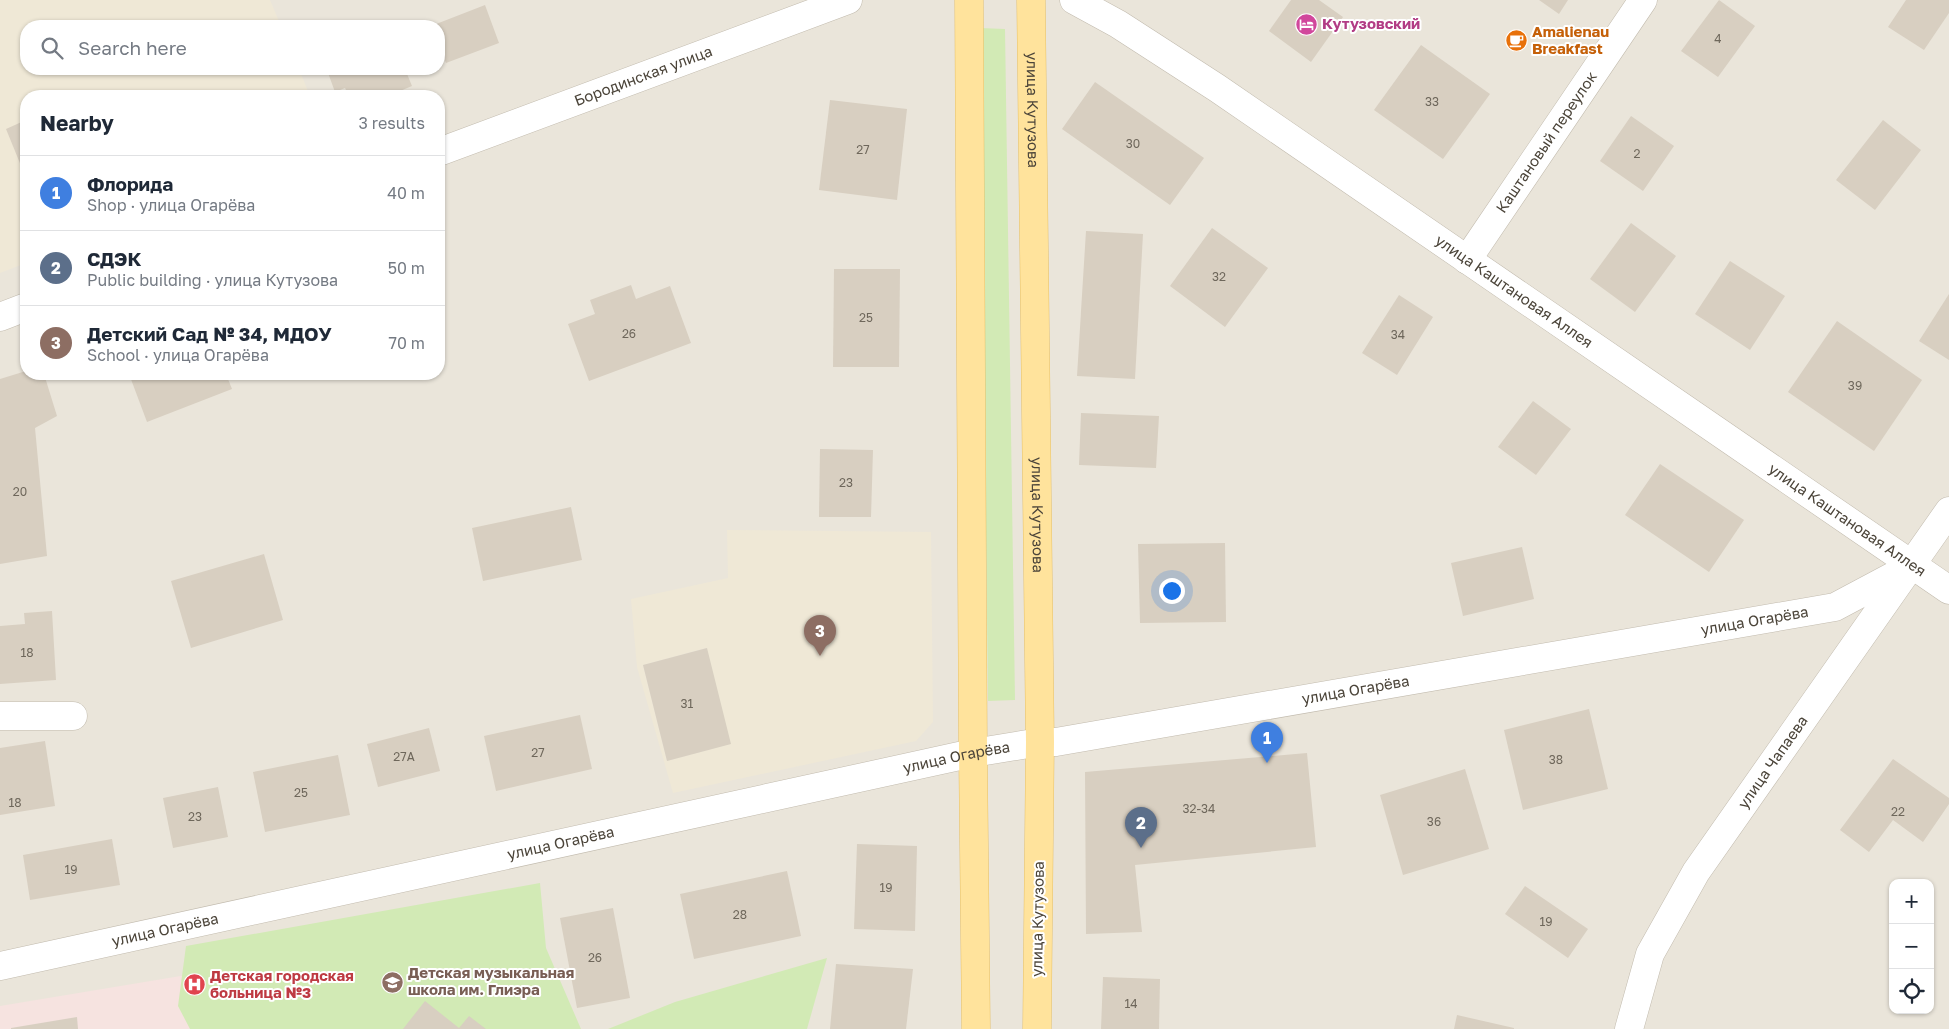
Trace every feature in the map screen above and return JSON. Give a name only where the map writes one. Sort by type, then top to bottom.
[{"type":"main road","points":[[969,0],[976,1029]]},
{"type":"main road","name":"улица Кутузова","points":[[1031,0],[1040,742],[1037,1029]]},
{"type":"street","name":"Бородинская улица","points":[[445,150],[848,0]]},
{"type":"street","name":"улица Каштановая Аллея","points":[[1074,0],[1118,24],[1217,88],[1949,590]]},
{"type":"street","name":"Каштановый переулок","points":[[1467,260],[1643,0]]},
{"type":"street","points":[[0,317],[20,309]]},
{"type":"street","name":"улица Чапаева","points":[[1629,1029],[1650,954],[1696,872],[1721,833],[1912,566],[1949,511]]},
{"type":"street","name":"улица Огарёва","points":[[0,966],[973,753],[1040,742],[1066,741],[1835,607],[1912,566]]},
{"type":"street","points":[[0,716],[74,716]]},
{"type":"shaded area","points":[[0,0],[1949,0],[1949,1029],[0,1029]]},
{"type":"shaded area","points":[[0,0],[270,0],[278,20],[20,20],[20,75],[301,75],[308,90],[20,90],[20,265],[0,273]]},
{"type":"shaded area","points":[[727,530],[931,532],[933,722],[916,741],[673,793],[637,667],[631,599],[728,578]],"holes":[[[706,648],[730,744],[667,761],[643,665]]]},
{"type":"shaded area","name":"Детская городская больница №3","points":[[259,963],[260,1029],[0,1029],[0,1006]]},
{"type":"green space","points":[[980,28],[1005,29],[1015,700],[988,701]]},
{"type":"green space","points":[[540,883],[546,948],[581,1029],[190,1029],[178,1006],[186,946]]},
{"type":"green space","points":[[827,958],[807,1029],[608,1029],[675,1002]]},
{"type":"building","name":"Кутузовский","points":[[1291,0],[1319,0],[1343,17],[1311,62],[1269,31]]},
{"type":"building","points":[[1539,0],[1568,0],[1559,14]]},
{"type":"building","points":[[1719,0],[1755,26],[1718,77],[1681,51]]},
{"type":"building","points":[[1906,0],[1949,0],[1949,13],[1924,50],[1888,27]]},
{"type":"building","points":[[485,5],[499,43],[446,63],[445,21]]},
{"type":"building","points":[[1421,45],[1490,94],[1443,159],[1374,110]]},
{"type":"building","points":[[329,75],[407,75],[412,86],[402,90],[346,90],[345,88],[334,90]]},
{"type":"building","points":[[1095,82],[1204,158],[1170,205],[1062,129]]},
{"type":"building","points":[[830,100],[907,109],[897,200],[819,190]]},
{"type":"building","points":[[1631,116],[1674,146],[1643,191],[1600,161]]},
{"type":"building","points":[[1883,120],[1921,150],[1875,210],[1836,180]]},
{"type":"building","points":[[20,123],[20,163],[6,129]]},
{"type":"building","points":[[1631,223],[1676,256],[1635,312],[1590,279]]},
{"type":"building","points":[[1212,228],[1268,268],[1225,327],[1170,286]]},
{"type":"building","points":[[1086,231],[1143,234],[1135,379],[1077,376]]},
{"type":"building","points":[[1730,261],[1785,296],[1750,350],[1695,314]]},
{"type":"building","points":[[834,269],[900,269],[899,367],[833,367]]},
{"type":"building","points":[[631,285],[636,299],[670,286],[691,343],[589,381],[568,324],[595,314],[590,300]]},
{"type":"building","points":[[1949,294],[1949,360],[1919,341]]},
{"type":"building","points":[[1399,295],[1433,317],[1397,375],[1362,353]]},
{"type":"building","points":[[1837,321],[1922,380],[1874,451],[1788,392]]},
{"type":"building","points":[[20,373],[20,380],[46,380],[57,416],[35,428],[47,556],[0,564],[0,379]]},
{"type":"building","points":[[131,380],[228,380],[232,389],[147,422]]},
{"type":"building","points":[[1533,401],[1571,429],[1536,475],[1498,447]]},
{"type":"building","points":[[1081,413],[1159,416],[1156,468],[1079,465]]},
{"type":"building","points":[[820,449],[873,450],[871,517],[819,517]]},
{"type":"building","points":[[1660,464],[1744,520],[1709,572],[1625,515]]},
{"type":"building","points":[[571,507],[582,560],[483,581],[472,528]]},
{"type":"building","points":[[1225,543],[1226,622],[1140,623],[1138,544]]},
{"type":"building","points":[[1522,547],[1534,599],[1463,616],[1451,563]]},
{"type":"building","points":[[264,554],[283,620],[191,648],[171,581]]},
{"type":"building","points":[[52,611],[56,680],[0,684],[0,626],[25,624],[24,613]]},
{"type":"building","points":[[707,648],[731,744],[667,761],[643,665]]},
{"type":"building","points":[[1589,709],[1608,789],[1523,810],[1504,730]]},
{"type":"building","points":[[580,715],[592,769],[496,791],[484,736]]},
{"type":"building","points":[[429,728],[440,771],[378,787],[367,744]]},
{"type":"building","points":[[45,741],[55,806],[0,815],[0,748]]},
{"type":"building","points":[[1307,753],[1316,847],[1135,865],[1142,932],[1086,934],[1085,772]]},
{"type":"building","points":[[338,755],[350,815],[265,832],[253,772]]},
{"type":"building","points":[[1893,759],[1949,798],[1949,804],[1923,842],[1893,820],[1869,852],[1840,830]]},
{"type":"building","points":[[1465,769],[1489,849],[1403,875],[1380,795]]},
{"type":"building","points":[[218,787],[228,837],[173,848],[163,798]]},
{"type":"building","points":[[112,839],[120,885],[30,900],[23,855]]},
{"type":"building","points":[[857,844],[917,846],[915,931],[854,929]]},
{"type":"building","points":[[787,871],[801,936],[694,959],[680,894]]},
{"type":"building","points":[[1525,886],[1588,929],[1568,958],[1505,914]]},
{"type":"building","points":[[613,908],[630,998],[577,1008],[560,918]]},
{"type":"building","points":[[836,964],[913,969],[906,1029],[830,1029]]},
{"type":"building","points":[[1103,977],[1160,979],[1159,1029],[1101,1029]]},
{"type":"building","points":[[425,1001],[459,1028],[469,1016],[486,1029],[403,1029]]},
{"type":"building","points":[[1457,1015],[1514,1028],[1514,1029],[1454,1029]]},
{"type":"building","points":[[77,1017],[78,1029],[11,1029],[11,1028]]},
{"type":"place","name":"Кутузовский","points":[[1306,24]]},
{"type":"place","name":"Amalienau Breakfast","points":[[1516,41]]},
{"type":"place","name":"Детский Сад № 34, МДОУ","points":[[820,656]]},
{"type":"place","name":"Флорида","points":[[1267,763]]},
{"type":"place","name":"СДЭК","points":[[1141,848]]},
{"type":"place","name":"Детская музыкальная школа им. Глиэра","points":[[392,982]]},
{"type":"place","name":"Детская городская больница №3","points":[[194,985]]}]
